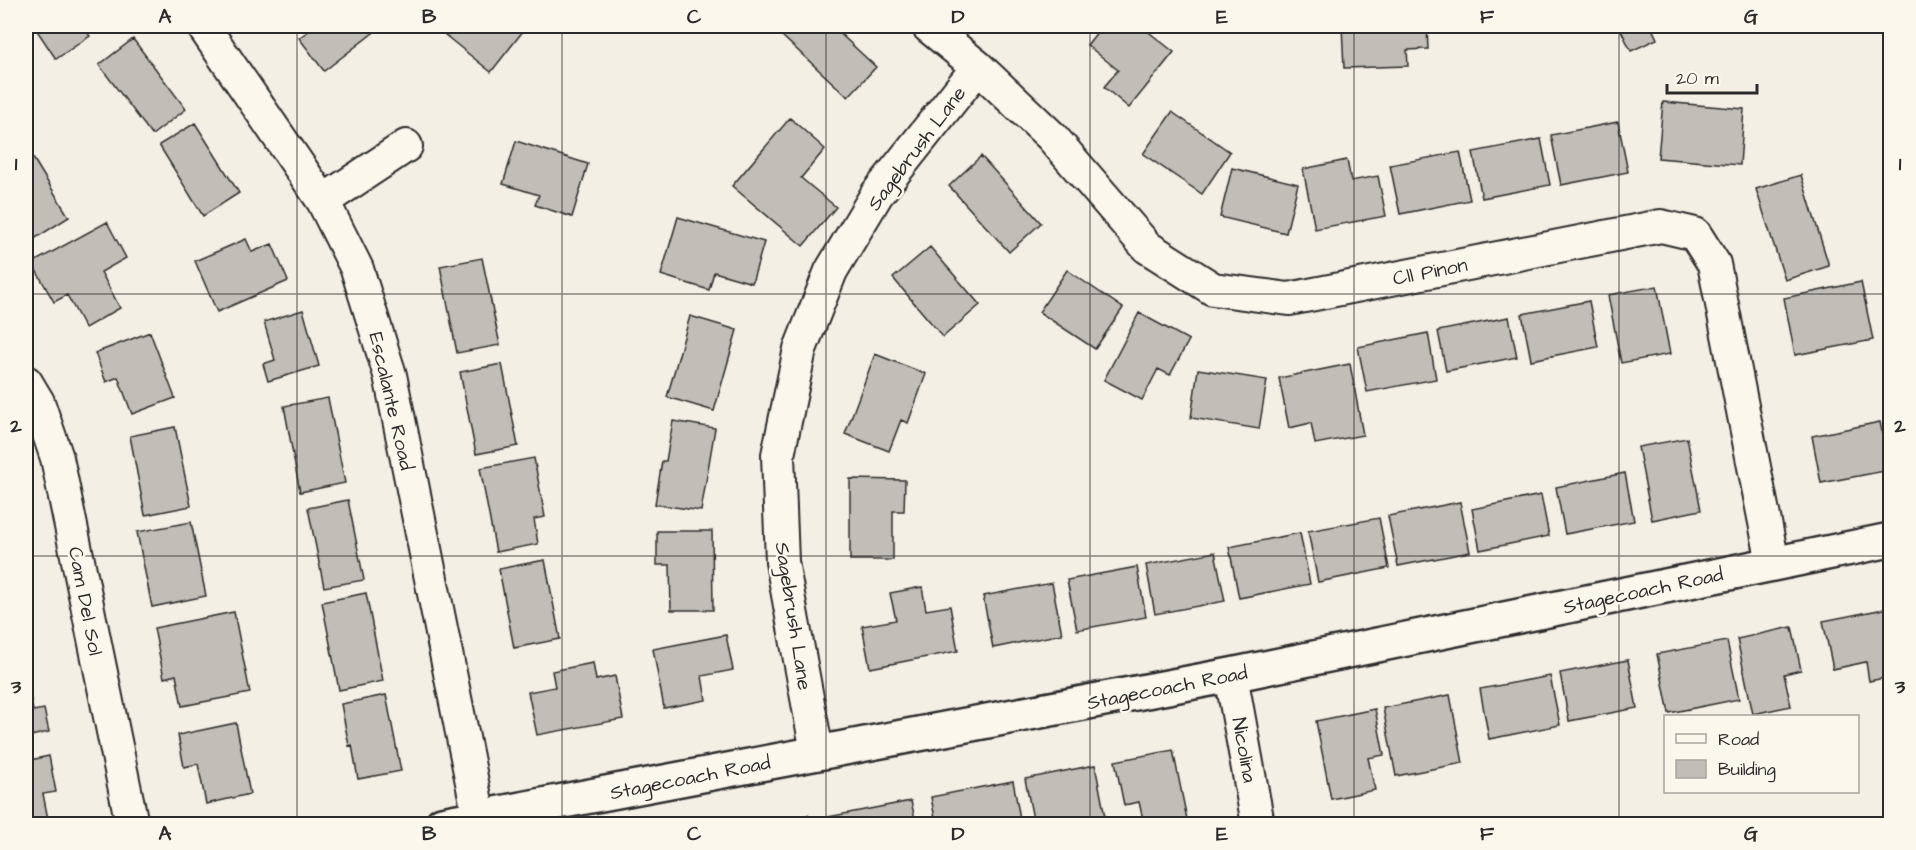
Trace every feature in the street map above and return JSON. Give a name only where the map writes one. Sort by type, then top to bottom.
[{"type":"street","name":"Escalante Road","points":[[204,26],[323,201],[357,269],[390,375],[479,817]]},
{"type":"street","name":"Cll Pinon","points":[[928,26],[978,67],[1052,137],[1147,247],[1212,288],[1289,299],[1661,226],[1695,234],[1714,264],[1773,563]]},
{"type":"street","name":"Sagebrush Lane","points":[[817,752],[782,562],[780,527],[778,456],[800,349],[831,271],[877,194],[978,67]]},
{"type":"street","points":[[323,201],[406,146]]},
{"type":"street","name":"Cam Del Sol","points":[[26,382],[38,402],[57,458],[132,825]]},
{"type":"street","name":"Stagecoach Road","points":[[442,825],[1231,675],[1890,540]]},
{"type":"street","name":"Nicolina","points":[[1231,675],[1258,825]]},
{"type":"building","points":[[34,26],[82,26],[90,36],[56,59]]},
{"type":"building","points":[[315,26],[382,26],[324,71],[299,38]]},
{"type":"building","points":[[452,26],[527,26],[491,72],[445,35]]},
{"type":"building","points":[[791,26],[832,26],[876,67],[848,97],[781,35]]},
{"type":"building","points":[[1102,26],[1141,26],[1174,52],[1129,108],[1104,87],[1118,70],[1087,45]]},
{"type":"building","points":[[1342,26],[1427,26],[1428,49],[1407,50],[1408,66],[1344,68]]},
{"type":"building","points":[[1619,26],[1651,26],[1657,39],[1631,51]]},
{"type":"building","points":[[133,39],[186,109],[152,135],[99,65]]},
{"type":"building","points":[[1663,102],[1744,109],[1740,165],[1658,158]]},
{"type":"building","points":[[1172,112],[1230,152],[1202,194],[1143,154]]},
{"type":"building","points":[[790,118],[825,149],[801,178],[836,207],[803,246],[732,186]]},
{"type":"building","points":[[1618,122],[1628,172],[1561,185],[1551,135]]},
{"type":"building","points":[[195,123],[239,193],[203,216],[159,145]]},
{"type":"building","points":[[1541,139],[1550,185],[1482,198],[1473,152]]},
{"type":"building","points":[[516,141],[588,164],[572,217],[535,205],[539,195],[503,184]]},
{"type":"building","points":[[1460,152],[1470,200],[1400,214],[1390,165]]},
{"type":"building","points":[[30,153],[69,217],[31,241],[26,232],[26,155]]},
{"type":"building","points":[[981,156],[1041,223],[1009,252],[949,186]]},
{"type":"building","points":[[1347,160],[1351,181],[1378,176],[1386,216],[1315,229],[1303,169]]},
{"type":"building","points":[[1232,168],[1298,184],[1286,233],[1220,217]]},
{"type":"building","points":[[1801,175],[1829,266],[1785,280],[1756,189]]},
{"type":"building","points":[[678,217],[764,242],[752,283],[714,272],[709,290],[661,275]]},
{"type":"building","points":[[107,222],[126,258],[101,272],[120,308],[85,328],[67,295],[54,302],[32,263]]},
{"type":"building","points":[[246,239],[252,252],[272,244],[288,281],[217,312],[195,261]]},
{"type":"building","points":[[930,247],[980,305],[943,337],[893,278]]},
{"type":"building","points":[[482,258],[500,345],[457,353],[440,266]]},
{"type":"building","points":[[1067,270],[1123,308],[1095,349],[1039,312]]},
{"type":"building","points":[[1861,282],[1873,340],[1795,355],[1784,298]]},
{"type":"building","points":[[1657,286],[1670,354],[1621,363],[1608,295]]},
{"type":"building","points":[[1589,301],[1598,347],[1531,360],[1522,314]]},
{"type":"building","points":[[303,310],[319,366],[268,381],[263,364],[275,360],[264,322]]},
{"type":"building","points":[[1139,313],[1189,340],[1170,375],[1158,369],[1142,400],[1104,380]]},
{"type":"building","points":[[690,316],[737,330],[714,411],[667,397]]},
{"type":"building","points":[[1509,317],[1517,357],[1446,371],[1438,331]]},
{"type":"building","points":[[150,332],[175,398],[132,414],[118,377],[106,382],[95,353]]},
{"type":"building","points":[[1428,333],[1436,379],[1367,392],[1358,347]]},
{"type":"building","points":[[875,354],[926,374],[908,423],[901,420],[889,451],[845,434]]},
{"type":"building","points":[[502,364],[518,446],[476,454],[460,372]]},
{"type":"building","points":[[1350,364],[1363,435],[1315,444],[1311,423],[1289,428],[1279,378]]},
{"type":"building","points":[[1198,369],[1267,380],[1259,429],[1191,418]]},
{"type":"building","points":[[328,398],[345,483],[300,492],[284,406]]},
{"type":"building","points":[[673,421],[715,428],[701,511],[655,504],[662,461],[666,461]]},
{"type":"building","points":[[1880,422],[1890,470],[1821,483],[1812,436]]},
{"type":"building","points":[[175,427],[191,506],[145,515],[130,436]]},
{"type":"building","points":[[1687,438],[1701,510],[1652,520],[1638,447]]},
{"type":"building","points":[[534,458],[545,517],[534,519],[538,544],[496,552],[480,468]]},
{"type":"building","points":[[1625,473],[1634,521],[1565,534],[1556,487]]},
{"type":"building","points":[[850,479],[905,480],[904,511],[893,511],[893,560],[850,560]]},
{"type":"building","points":[[1541,495],[1549,536],[1480,550],[1472,509]]},
{"type":"building","points":[[348,500],[364,580],[324,587],[308,508]]},
{"type":"building","points":[[1460,502],[1470,552],[1398,566],[1388,516]]},
{"type":"building","points":[[1379,518],[1389,568],[1318,582],[1308,531]]},
{"type":"building","points":[[191,522],[206,596],[152,607],[137,532]]},
{"type":"building","points":[[657,531],[712,531],[713,610],[671,610],[670,565],[657,565]]},
{"type":"building","points":[[1300,533],[1310,584],[1239,598],[1229,547]]},
{"type":"building","points":[[1215,552],[1225,601],[1155,614],[1146,565]]},
{"type":"building","points":[[545,560],[560,639],[514,648],[499,569]]},
{"type":"building","points":[[1137,567],[1146,617],[1077,630],[1067,580]]},
{"type":"building","points":[[1052,583],[1062,634],[993,648],[983,596]]},
{"type":"building","points":[[922,587],[926,610],[950,606],[958,651],[870,668],[862,626],[896,620],[890,593]]},
{"type":"building","points":[[366,593],[383,681],[339,690],[322,602]]},
{"type":"building","points":[[1889,608],[1890,677],[1869,681],[1866,662],[1833,669],[1823,621]]},
{"type":"building","points":[[234,612],[250,693],[182,706],[176,675],[164,678],[154,628]]},
{"type":"building","points":[[1792,627],[1801,670],[1784,674],[1791,706],[1753,714],[1737,639]]},
{"type":"building","points":[[726,635],[733,670],[702,676],[706,700],[664,708],[653,649]]},
{"type":"building","points":[[1727,641],[1739,699],[1669,713],[1657,654]]},
{"type":"building","points":[[1628,660],[1637,708],[1569,721],[1560,673]]},
{"type":"building","points":[[593,663],[596,680],[615,676],[623,719],[537,735],[528,692],[555,687],[552,671]]},
{"type":"building","points":[[26,673],[33,711],[44,709],[49,732],[26,737]]},
{"type":"building","points":[[1550,676],[1560,725],[1489,739],[1480,689]]},
{"type":"building","points":[[386,695],[401,771],[358,779],[341,704]]},
{"type":"building","points":[[1450,695],[1463,763],[1396,776],[1383,708]]},
{"type":"building","points":[[1375,709],[1384,755],[1368,758],[1375,790],[1331,799],[1316,721]]},
{"type":"building","points":[[236,723],[250,794],[206,804],[198,764],[184,767],[178,735]]},
{"type":"building","points":[[1173,750],[1188,824],[1144,824],[1139,802],[1124,805],[1115,761]]},
{"type":"building","points":[[49,756],[56,792],[43,794],[49,824],[26,824],[26,761]]},
{"type":"building","points":[[1095,765],[1105,817],[1065,824],[1034,824],[1025,779]]},
{"type":"building","points":[[1013,781],[1021,824],[936,824],[931,797]]},
{"type":"building","points":[[911,801],[916,824],[830,824],[828,817]]},
{"type":"building","points":[[808,815],[810,824],[759,824]]}]
